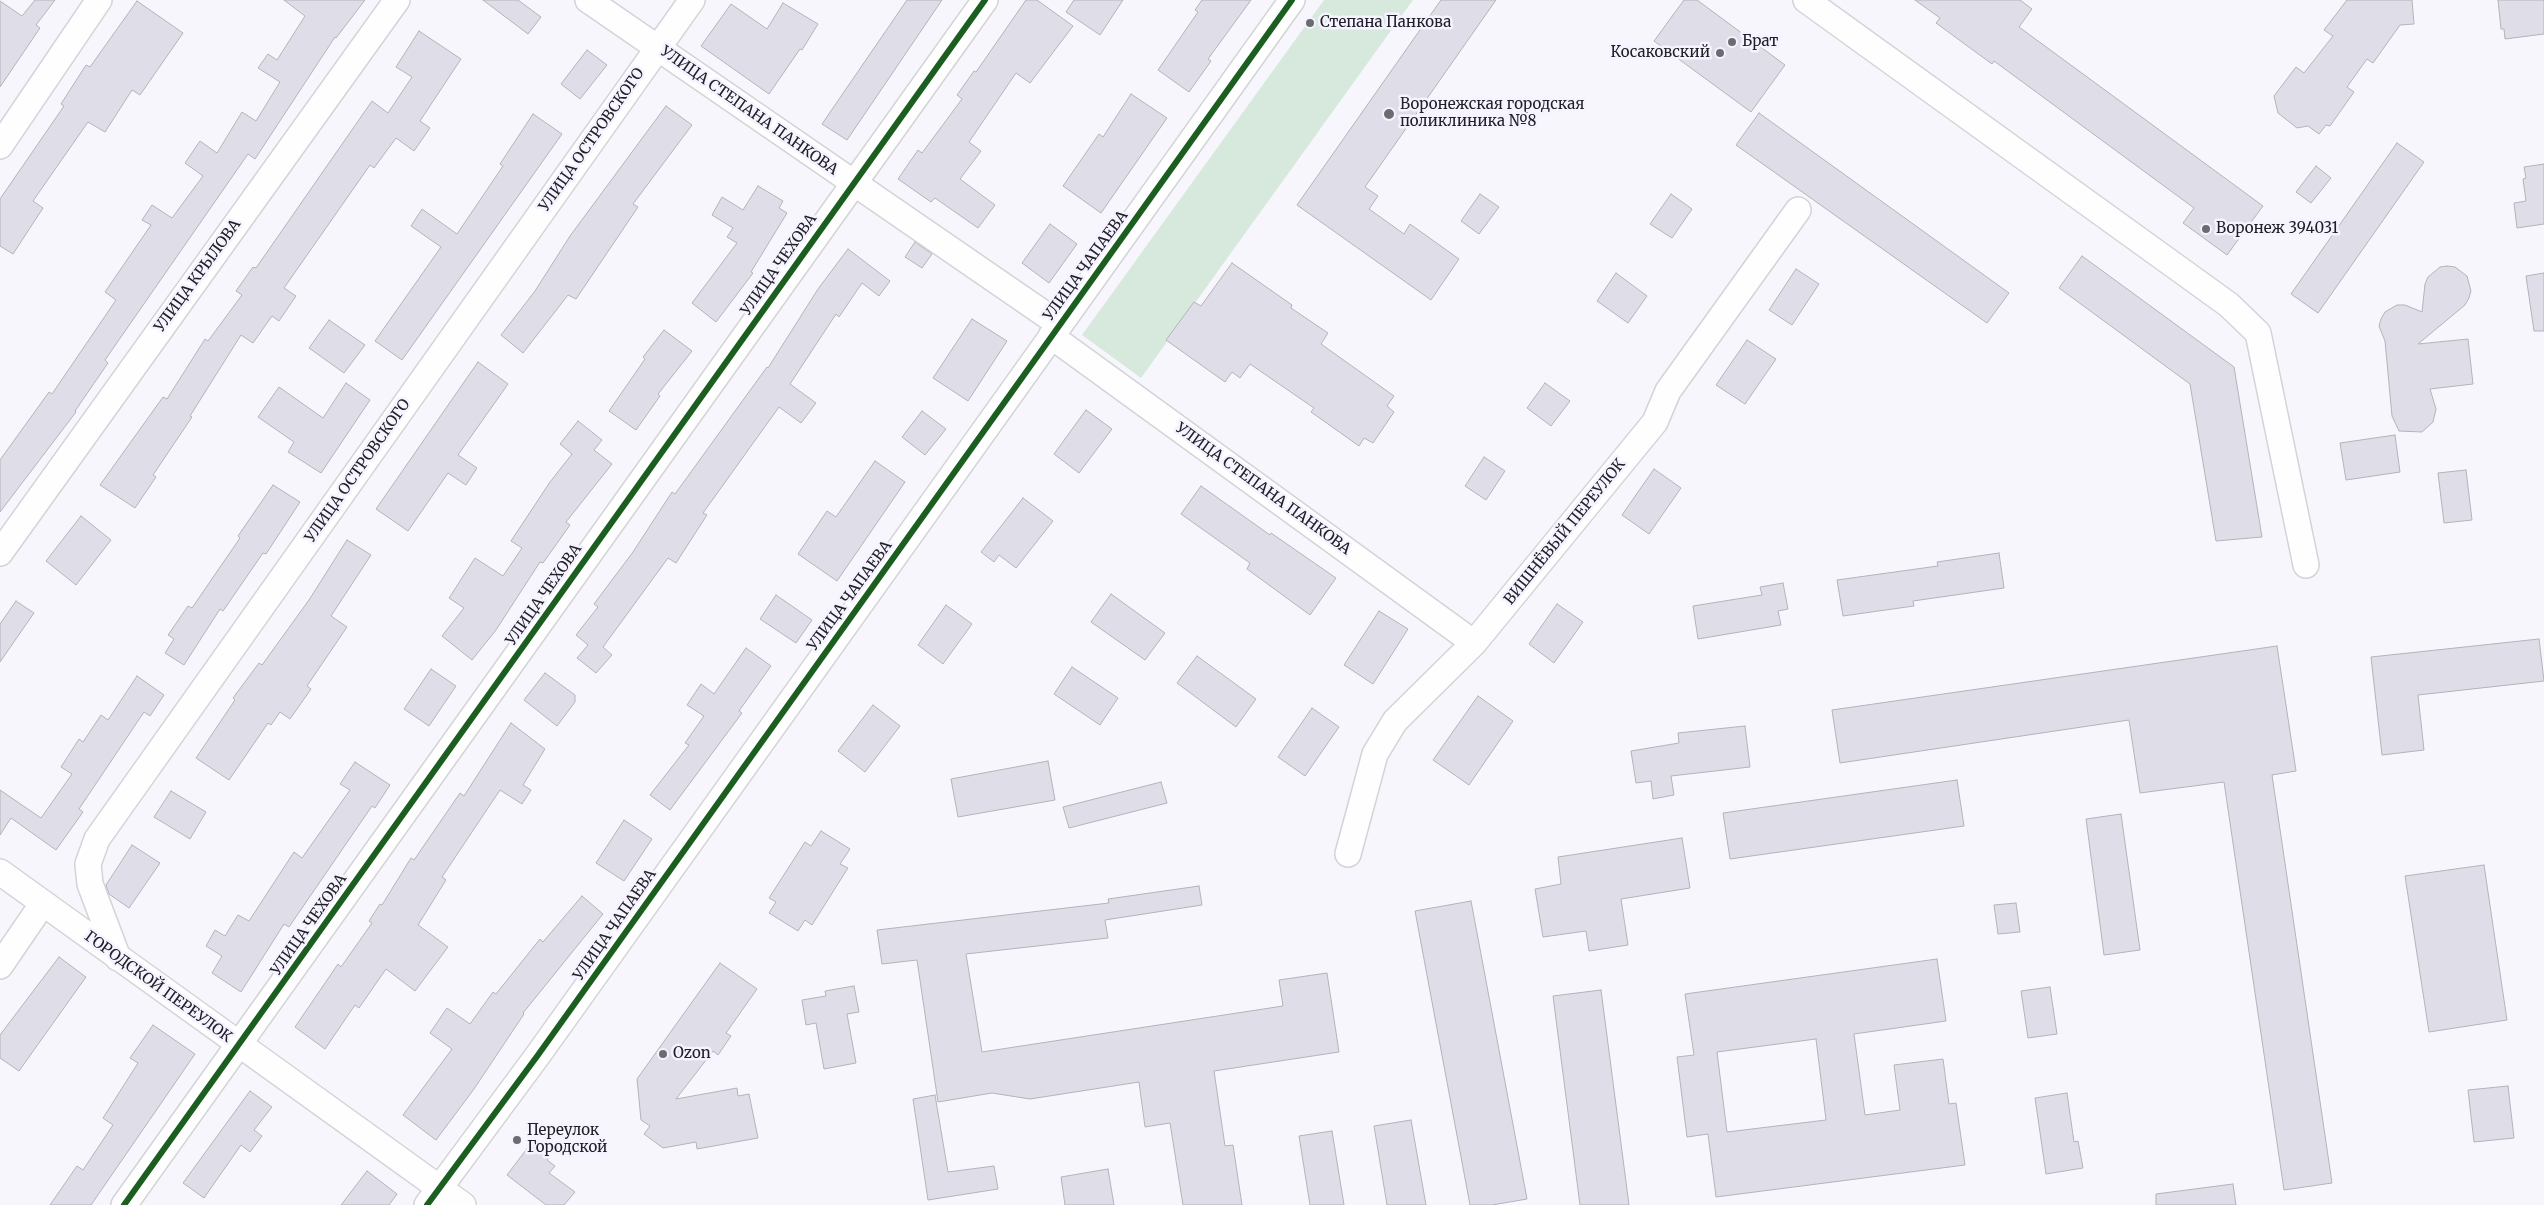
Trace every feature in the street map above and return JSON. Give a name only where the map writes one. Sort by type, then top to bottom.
[{"type":"street","points":[[0,146],[99,0]]},
{"type":"street","name":"УЛИЦА КРЫЛОВА","points":[[0,553],[397,0]]},
{"type":"street","name":"УЛИЦА СТЕПАНА ПАНКОВА","points":[[588,0],[853,183],[1055,330],[1474,643]]},
{"type":"street","name":"УЛИЦА ОСТРОВСКОГО","points":[[118,958],[90,884],[88,864],[98,839],[692,0]]},
{"type":"street","name":"УЛИЦА ЧЕХОВА","points":[[124,1205],[985,0]]},
{"type":"street","name":"УЛИЦА ЧАПАЕВА","points":[[434,1196],[538,1055],[1292,0]]},
{"type":"street","points":[[1806,0],[2229,305],[2258,333],[2306,565]]},
{"type":"street","name":"ВИШНЁВЫЙ ПЕРЕУЛОК","points":[[1348,854],[1375,754],[1395,721],[1474,643],[1655,422],[1668,391],[1798,210]]},
{"type":"street","name":"ГОРОДСКОЙ ПЕРЕУЛОК","points":[[0,872],[239,1045],[434,1196],[463,1205]]},
{"type":"street","points":[[0,966],[43,903]]},
{"type":"green space","points":[[1324,0],[1413,0],[1141,378],[1082,335]]},
{"type":"building","points":[[35,0],[55,0],[36,25],[40,28],[0,87],[0,1],[22,16]]},
{"type":"building","points":[[284,0],[365,0],[335,37],[255,159],[248,154],[105,360],[108,363],[76,412],[0,512],[0,460],[49,392],[52,394],[116,300],[105,292],[151,225],[142,220],[152,205],[172,218],[203,176],[185,163],[200,141],[217,153],[242,112],[256,121],[280,82],[258,68],[268,54],[277,60],[305,16]]},
{"type":"building","points":[[483,0],[518,0],[541,17],[528,34]]},
{"type":"building","points":[[907,0],[942,0],[847,140],[822,124]]},
{"type":"building","points":[[1026,0],[1037,0],[1073,26],[1030,83],[1016,73],[969,142],[981,151],[960,179],[995,205],[978,228],[935,198],[931,202],[898,179],[918,150],[922,153],[962,99],[957,95],[974,71],[976,72]]},
{"type":"building","points":[[1074,0],[1123,0],[1100,35],[1066,12]]},
{"type":"building","points":[[1202,0],[1251,0],[1208,59],[1211,61],[1189,92],[1158,70],[1198,12],[1195,10]]},
{"type":"building","points":[[1441,0],[1496,0],[1365,187],[1378,196],[1369,209],[1404,234],[1410,224],[1459,259],[1431,300],[1297,205]]},
{"type":"building","name":"Косаковский","points":[[1684,0],[1697,0],[1785,65],[1751,112],[1654,41]]},
{"type":"building","points":[[1915,0],[2020,0],[2032,9],[2019,27],[2263,206],[2227,255],[2183,223],[2194,208],[1994,61],[1992,64],[1936,23],[1940,18]]},
{"type":"building","points":[[2347,0],[2412,0],[2414,24],[2400,25],[2373,63],[2367,59],[2347,87],[2354,92],[2330,126],[2326,125],[2319,134],[2308,126],[2297,128],[2278,113],[2274,96],[2296,67],[2304,73],[2333,36],[2324,30]]},
{"type":"building","points":[[2498,0],[2544,0],[2544,34],[2505,39],[2504,29],[2501,29]]},
{"type":"building","points":[[137,1],[183,33],[140,95],[132,90],[105,132],[88,122],[33,201],[43,208],[13,254],[0,246],[0,199],[64,106],[61,104],[86,65],[90,67]]},
{"type":"building","points":[[783,3],[818,24],[802,50],[800,49],[769,94],[701,46],[731,4],[767,29]]},
{"type":"building","points":[[419,31],[461,59],[420,121],[430,128],[414,151],[396,138],[374,168],[370,165],[284,288],[296,296],[279,321],[272,316],[253,343],[241,335],[190,416],[192,417],[153,475],[156,477],[135,508],[100,485],[163,397],[167,399],[205,339],[208,341],[242,295],[236,291],[253,267],[256,268],[372,101],[388,113],[412,77],[396,67]]},
{"type":"building","points":[[587,50],[607,65],[580,99],[561,84]]},
{"type":"building","points":[[1131,94],[1167,118],[1101,213],[1063,186],[1099,134],[1103,137]]},
{"type":"building","points":[[666,106],[692,125],[633,204],[638,207],[576,299],[568,295],[523,353],[501,335],[535,291],[570,236]]},
{"type":"building","points":[[1759,113],[2009,293],[1987,323],[1736,145]]},
{"type":"building","points":[[533,114],[562,134],[402,360],[375,341],[441,247],[411,226],[422,209],[457,234],[503,166],[500,164]]},
{"type":"building","points":[[2397,143],[2424,162],[2318,313],[2291,294]]},
{"type":"building","points":[[2544,164],[2544,224],[2517,228],[2514,203],[2526,201],[2523,179],[2526,178],[2524,167]]},
{"type":"building","points":[[2316,166],[2331,178],[2311,203],[2296,192]]},
{"type":"building","points":[[758,186],[783,201],[779,208],[787,213],[751,272],[753,273],[716,322],[692,303],[737,243],[727,237],[733,228],[712,215],[722,197],[743,210]]},
{"type":"building","points":[[1480,194],[1499,207],[1479,234],[1461,221]]},
{"type":"building","points":[[1671,194],[1692,209],[1672,238],[1650,224]]},
{"type":"building","points":[[1050,224],[1077,244],[1049,283],[1022,263]]},
{"type":"building","points":[[915,242],[932,254],[922,268],[905,257]]},
{"type":"building","points":[[848,249],[890,281],[879,296],[862,283],[839,317],[836,314],[790,384],[816,403],[801,423],[779,407],[703,513],[707,515],[676,563],[668,558],[603,647],[612,655],[596,673],[577,658],[588,645],[576,635],[598,607],[594,604],[633,552],[672,492],[675,494],[768,368],[818,289]]},
{"type":"building","points":[[2082,256],[2234,367],[2262,537],[2216,541],[2190,384],[2059,288]]},
{"type":"building","points":[[1232,263],[1292,305],[1291,308],[1328,333],[1321,344],[1394,396],[1387,406],[1394,412],[1373,443],[1364,438],[1359,446],[1311,412],[1314,408],[1250,364],[1240,378],[1232,372],[1225,382],[1166,340],[1194,302],[1201,306]]},
{"type":"building","points":[[2440,267],[2455,267],[2467,276],[2471,291],[2469,298],[2465,305],[2418,344],[2468,339],[2473,384],[2430,389],[2436,409],[2433,422],[2422,432],[2399,431],[2392,416],[2385,341],[2379,326],[2381,319],[2385,312],[2397,305],[2405,305],[2422,312],[2425,284],[2428,277]]},
{"type":"building","points":[[1796,269],[1819,284],[1792,325],[1769,310]]},
{"type":"building","points":[[1616,273],[1647,296],[1628,323],[1597,301]]},
{"type":"building","points":[[2544,273],[2544,331],[2534,331],[2526,276]]},
{"type":"building","points":[[972,319],[1007,341],[968,401],[933,378]]},
{"type":"building","points":[[329,320],[365,345],[344,373],[309,348]]},
{"type":"building","points":[[664,330],[692,351],[658,394],[660,396],[636,430],[609,411],[645,359],[643,357]]},
{"type":"building","points":[[1747,340],[1776,359],[1745,404],[1716,385]]},
{"type":"building","points":[[478,362],[508,384],[458,455],[477,468],[466,485],[448,473],[408,531],[376,509]]},
{"type":"building","points":[[346,383],[370,400],[321,473],[288,452],[294,442],[258,417],[279,387],[323,418]]},
{"type":"building","points":[[1545,383],[1570,401],[1551,426],[1527,408]]},
{"type":"building","points":[[1086,410],[1112,429],[1079,473],[1054,454]]},
{"type":"building","points":[[922,411],[946,429],[925,455],[902,437]]},
{"type":"building","points":[[578,421],[602,440],[594,450],[612,464],[566,522],[570,525],[543,563],[540,562],[496,630],[472,660],[442,636],[464,608],[449,598],[475,558],[503,576],[522,548],[511,541],[550,482],[572,454],[560,444]]},
{"type":"building","points":[[2395,435],[2400,472],[2346,480],[2340,443]]},
{"type":"building","points":[[1484,457],[1505,471],[1486,500],[1465,486]]},
{"type":"building","points":[[875,461],[905,482],[837,581],[798,554],[827,511],[836,517]]},
{"type":"building","points":[[1654,469],[1681,488],[1649,534],[1622,515]]},
{"type":"building","points":[[2466,470],[2472,520],[2444,523],[2438,473]]},
{"type":"building","points":[[273,485],[300,502],[266,554],[263,553],[223,611],[220,609],[184,665],[165,653],[174,639],[168,635],[188,606],[192,608],[240,538],[238,536]]},
{"type":"building","points":[[1201,486],[1270,535],[1271,533],[1336,578],[1310,615],[1247,569],[1250,563],[1181,514]]},
{"type":"building","points":[[1023,498],[1053,521],[1016,568],[999,555],[994,562],[981,552]]},
{"type":"building","points":[[81,516],[111,540],[76,585],[46,561]]},
{"type":"building","points":[[347,540],[371,555],[331,616],[347,627],[307,686],[311,689],[290,719],[280,712],[271,725],[268,723],[229,780],[196,758],[235,700],[233,698],[259,663],[262,665],[309,600]]},
{"type":"building","points":[[1999,553],[2004,588],[1913,601],[1914,606],[1843,616],[1837,580],[1938,566],[1937,562]]},
{"type":"building","points":[[1783,583],[1788,609],[1778,611],[1781,625],[1698,639],[1693,606],[1762,595],[1760,587]]},
{"type":"building","points":[[1111,594],[1165,633],[1145,660],[1091,622]]},
{"type":"building","points":[[776,595],[812,620],[796,643],[760,619]]},
{"type":"building","points":[[16,601],[34,613],[0,662],[0,624]]},
{"type":"building","points":[[1557,604],[1583,622],[1554,663],[1529,644]]},
{"type":"building","points":[[946,605],[972,624],[943,664],[918,645]]},
{"type":"building","points":[[1379,611],[1408,629],[1373,684],[1344,665]]},
{"type":"building","points":[[2539,639],[2544,681],[2418,695],[2424,750],[2382,755],[2371,657]]},
{"type":"building","points":[[2277,646],[2296,771],[2272,775],[2332,1183],[2284,1190],[2224,782],[2140,793],[2129,720],[1840,763],[1832,710]]},
{"type":"building","points":[[746,648],[771,666],[739,711],[742,713],[670,810],[650,795],[689,745],[685,743],[704,716],[687,705],[701,684],[714,694]]},
{"type":"building","points":[[1197,656],[1256,699],[1236,727],[1177,683]]},
{"type":"building","points":[[1072,667],[1118,698],[1100,725],[1054,694]]},
{"type":"building","points":[[431,669],[456,686],[429,726],[404,709]]},
{"type":"building","points":[[545,673],[575,695],[575,702],[557,726],[524,700]]},
{"type":"building","points":[[137,676],[164,695],[150,716],[144,712],[79,809],[83,812],[56,850],[11,818],[0,835],[0,790],[41,818],[72,774],[61,767],[79,739],[83,742],[101,715],[108,720]]},
{"type":"building","points":[[1478,696],[1513,721],[1469,785],[1433,760]]},
{"type":"building","points":[[873,705],[900,726],[865,772],[838,751]]},
{"type":"building","points":[[1312,708],[1339,727],[1305,776],[1278,757]]},
{"type":"building","points":[[511,723],[545,749],[523,785],[531,790],[522,804],[500,790],[442,877],[446,880],[418,925],[448,947],[415,991],[386,969],[359,1008],[355,1005],[325,1049],[295,1027],[338,964],[341,967],[372,923],[369,921],[380,904],[382,905],[411,858],[414,860],[460,793],[464,796]]},
{"type":"building","points":[[1745,726],[1750,767],[1671,776],[1674,795],[1653,799],[1651,781],[1636,783],[1631,751],[1679,743],[1678,733]]},
{"type":"building","points":[[1048,761],[1055,800],[958,817],[951,779]]},
{"type":"building","points":[[355,762],[390,785],[375,808],[372,806],[289,927],[284,924],[241,992],[212,973],[222,956],[206,946],[215,930],[225,936],[238,915],[249,921],[294,852],[302,858],[350,790],[340,784]]},
{"type":"building","points":[[1957,780],[1964,826],[1730,859],[1723,813]]},
{"type":"building","points":[[1161,782],[1167,803],[1069,828],[1063,807]]},
{"type":"building","points":[[171,791],[206,812],[190,839],[154,817]]},
{"type":"building","points":[[2121,814],[2140,950],[2104,955],[2086,819]]},
{"type":"building","points":[[624,820],[652,839],[624,881],[596,863]]},
{"type":"building","points":[[821,831],[850,849],[840,864],[848,868],[812,925],[805,920],[798,931],[769,913],[776,902],[769,898],[805,842],[811,846]]},
{"type":"building","points":[[1682,838],[1690,888],[1621,899],[1628,945],[1589,951],[1586,931],[1543,937],[1535,889],[1561,884],[1558,857]]},
{"type":"building","points":[[132,845],[160,863],[129,908],[109,894],[106,885]]},
{"type":"building","points":[[2484,865],[2507,1020],[2429,1032],[2405,876]]},
{"type":"building","points":[[1199,886],[1202,905],[1105,920],[1108,938],[966,954],[982,1052],[1283,1006],[1279,980],[1327,973],[1339,1052],[1214,1071],[1225,1146],[1233,1145],[1242,1205],[1183,1205],[1170,1123],[1145,1127],[1139,1082],[1030,1099],[992,1093],[938,1102],[917,960],[882,964],[877,930],[1109,903],[1108,899]]},
{"type":"building","points":[[582,896],[603,914],[523,1013],[474,1089],[436,1140],[403,1115],[452,1049],[430,1033],[447,1008],[470,1024],[493,992],[496,994],[540,939],[543,942]]},
{"type":"building","points":[[1471,901],[1527,1199],[1492,1205],[1470,1205],[1415,911]]},
{"type":"building","points":[[2016,903],[2020,932],[1998,934],[1994,905]]},
{"type":"building","points":[[59,957],[86,977],[19,1071],[0,1058],[0,1035]]},
{"type":"building","points":[[1937,959],[1946,1021],[1854,1034],[1865,1115],[1900,1110],[1894,1065],[1943,1059],[1949,1104],[1956,1103],[1965,1165],[1716,1197],[1708,1134],[1687,1137],[1677,1057],[1694,1055],[1685,994]],"holes":[[[1816,1039],[1826,1120],[1727,1132],[1717,1052]]]},
{"type":"building","points":[[720,963],[757,989],[726,1033],[731,1036],[718,1055],[713,1051],[676,1099],[737,1088],[738,1096],[749,1094],[758,1138],[697,1149],[696,1142],[663,1148],[644,1134],[650,1126],[641,1120],[637,1079]]},
{"type":"building","points":[[854,986],[859,1012],[847,1014],[856,1063],[824,1069],[816,1023],[806,1025],[802,1000],[826,996],[825,991]]},
{"type":"building","points":[[2050,987],[2057,1034],[2028,1038],[2021,991]]},
{"type":"building","points":[[1601,990],[1629,1205],[1580,1205],[1553,996]]},
{"type":"building","points":[[153,1025],[195,1054],[91,1205],[50,1205],[77,1166],[83,1170],[113,1125],[103,1118],[138,1063],[130,1058]]},
{"type":"building","points":[[2508,1086],[2514,1138],[2474,1142],[2468,1090]]},
{"type":"building","points":[[250,1091],[272,1107],[254,1130],[262,1136],[250,1152],[241,1145],[204,1198],[183,1183]]},
{"type":"building","points":[[2067,1093],[2074,1142],[2078,1141],[2083,1168],[2046,1174],[2035,1098]]},
{"type":"building","points":[[935,1095],[948,1172],[994,1166],[998,1189],[928,1200],[913,1099]]},
{"type":"building","points":[[1411,1120],[1426,1205],[1387,1205],[1374,1126]]},
{"type":"building","points":[[1332,1131],[1344,1205],[1310,1205],[1299,1136]]},
{"type":"building","points":[[532,1142],[551,1155],[547,1160],[555,1166],[549,1173],[575,1192],[564,1205],[546,1205],[507,1175]]},
{"type":"building","points":[[1108,1169],[1114,1205],[1065,1205],[1061,1177]]},
{"type":"building","points":[[367,1171],[397,1194],[389,1205],[341,1205]]},
{"type":"building","points":[[2233,1184],[2236,1205],[2156,1205],[2156,1194]]},
{"type":"cycle path","points":[[124,1205],[985,0]]},
{"type":"cycle path","points":[[427,1205],[538,1055],[1292,0]]},
{"type":"place","name":"Степана Панкова","points":[[1310,23]]},
{"type":"place","name":"Брат","points":[[1732,42]]},
{"type":"place","name":"Косаковский","points":[[1720,53]]},
{"type":"place","name":"Воронежская городская поликлиника №8","points":[[1389,114]]},
{"type":"place","name":"Воронеж 394031","points":[[2206,229]]},
{"type":"place","name":"Ozon","points":[[663,1054]]},
{"type":"place","name":"Переулок Городской","points":[[517,1140]]}]
